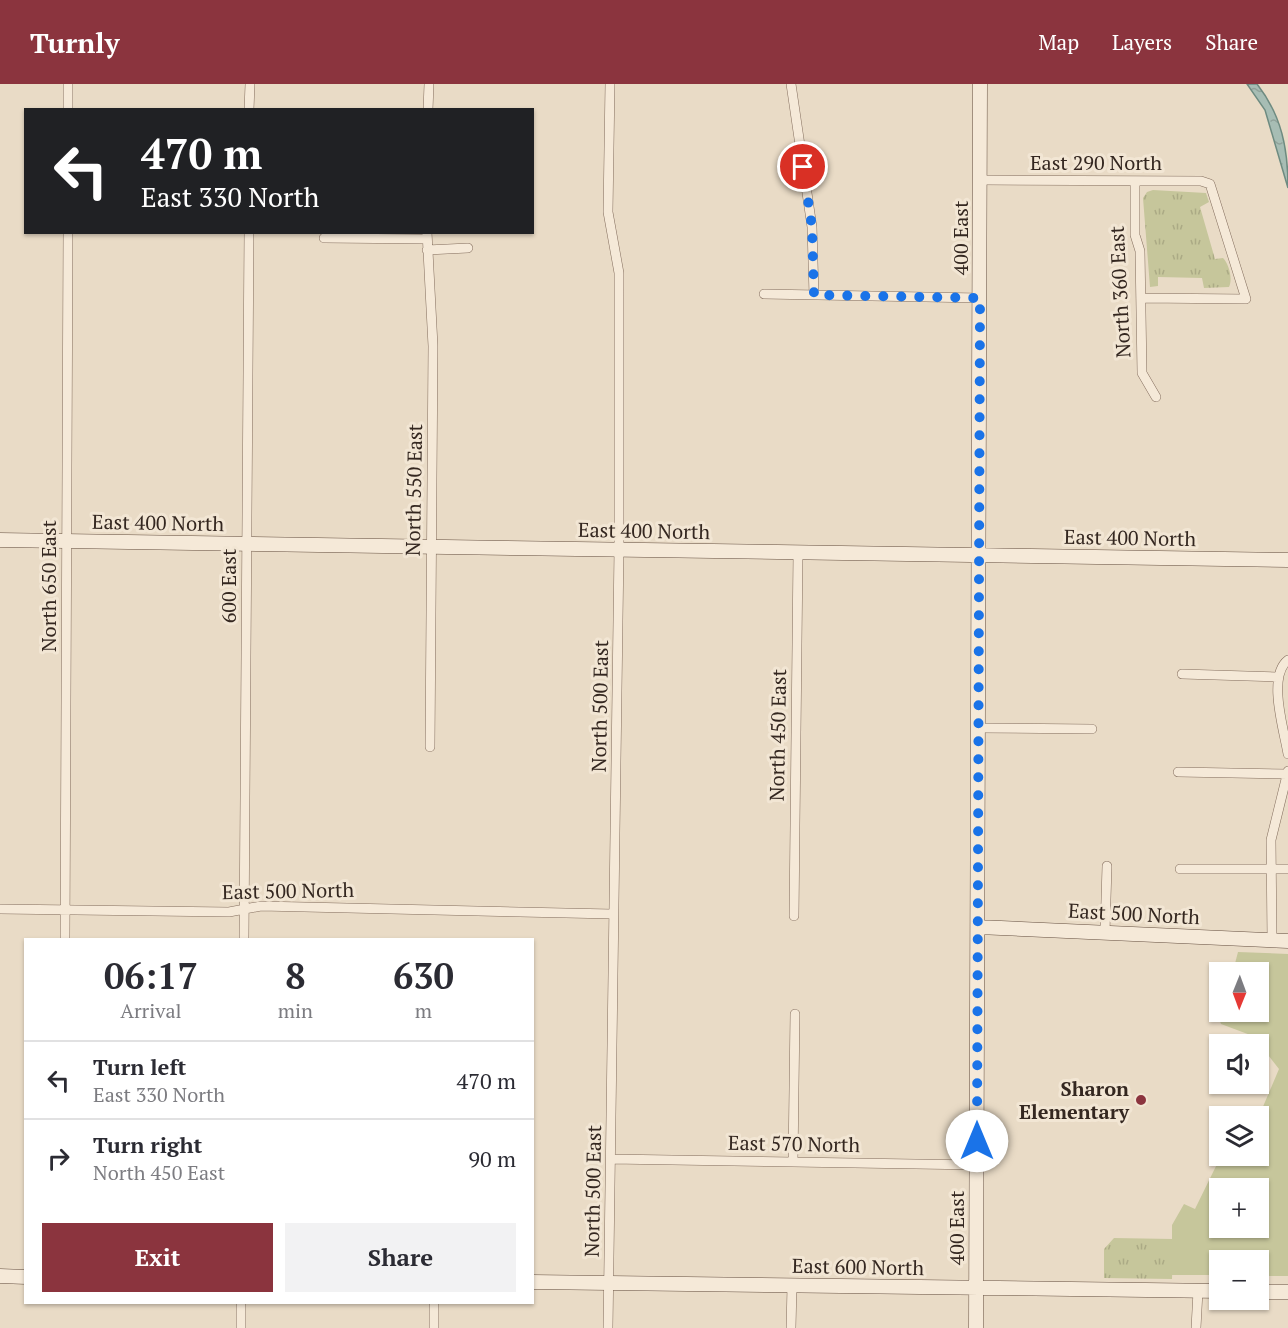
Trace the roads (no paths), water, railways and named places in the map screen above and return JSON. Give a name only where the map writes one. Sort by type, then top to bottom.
[{"type":"street","points":[[68,84],[68,108]]},
{"type":"street","points":[[249,108],[250,84]]},
{"type":"street","points":[[428,108],[429,84]]},
{"type":"street","name":"North 500 East","points":[[608,1328],[612,914],[616,896],[620,550],[619,273],[609,212],[610,84]]},
{"type":"street","points":[[790,84],[812,227],[814,295]]},
{"type":"street","name":"400 East","points":[[976,1328],[980,84]]},
{"type":"street","name":"East 290 North","points":[[980,180],[1201,181],[1210,184],[1246,299],[1142,298]]},
{"type":"street","name":"North 360 East","points":[[1135,181],[1135,235],[1140,251],[1142,298],[1142,373],[1156,397]]},
{"type":"street","name":"North 650 East","points":[[65,938],[68,234]]},
{"type":"street","name":"600 East","points":[[244,938],[249,234]]},
{"type":"street","points":[[324,238],[427,241],[468,248]]},
{"type":"street","name":"North 550 East","points":[[427,241],[433,346],[430,747]]},
{"type":"street","points":[[765,294],[980,298]]},
{"type":"street","name":"East 400 North","points":[[0,540],[1288,560]]},
{"type":"street","name":"North 450 East","points":[[794,916],[798,554]]},
{"type":"street","points":[[1288,660],[1283,664],[1277,677],[1286,722],[1288,754]]},
{"type":"street","points":[[1182,674],[1277,677]]},
{"type":"street","points":[[979,728],[1092,729]]},
{"type":"street","points":[[1178,772],[1288,773],[1272,828],[1270,869],[1272,940]]},
{"type":"street","points":[[1105,932],[1107,866]]},
{"type":"street","points":[[1180,868],[1288,869]]},
{"type":"street","name":"East 500 North","points":[[0,909],[229,912],[261,906],[612,914]]},
{"type":"street","name":"East 500 North","points":[[978,927],[1288,941]]},
{"type":"street","points":[[793,1162],[795,1014]]},
{"type":"street","name":"East 570 North","points":[[611,1159],[977,1165]]},
{"type":"street","points":[[0,1276],[24,1276]]},
{"type":"street","name":"East 600 North","points":[[534,1282],[1209,1291]]},
{"type":"street","points":[[791,1328],[792,1286]]},
{"type":"street","points":[[1196,1328],[1198,1291]]},
{"type":"street","points":[[1269,1292],[1288,1292]]},
{"type":"street","points":[[241,1304],[241,1328]]},
{"type":"street","points":[[434,1328],[435,1304]]},
{"type":"water","points":[[1247,84],[1257,84],[1266,96],[1278,121],[1285,146],[1288,188],[1265,110]]},
{"type":"place","name":"Sharon Elementary","points":[[1141,1100]]}]
